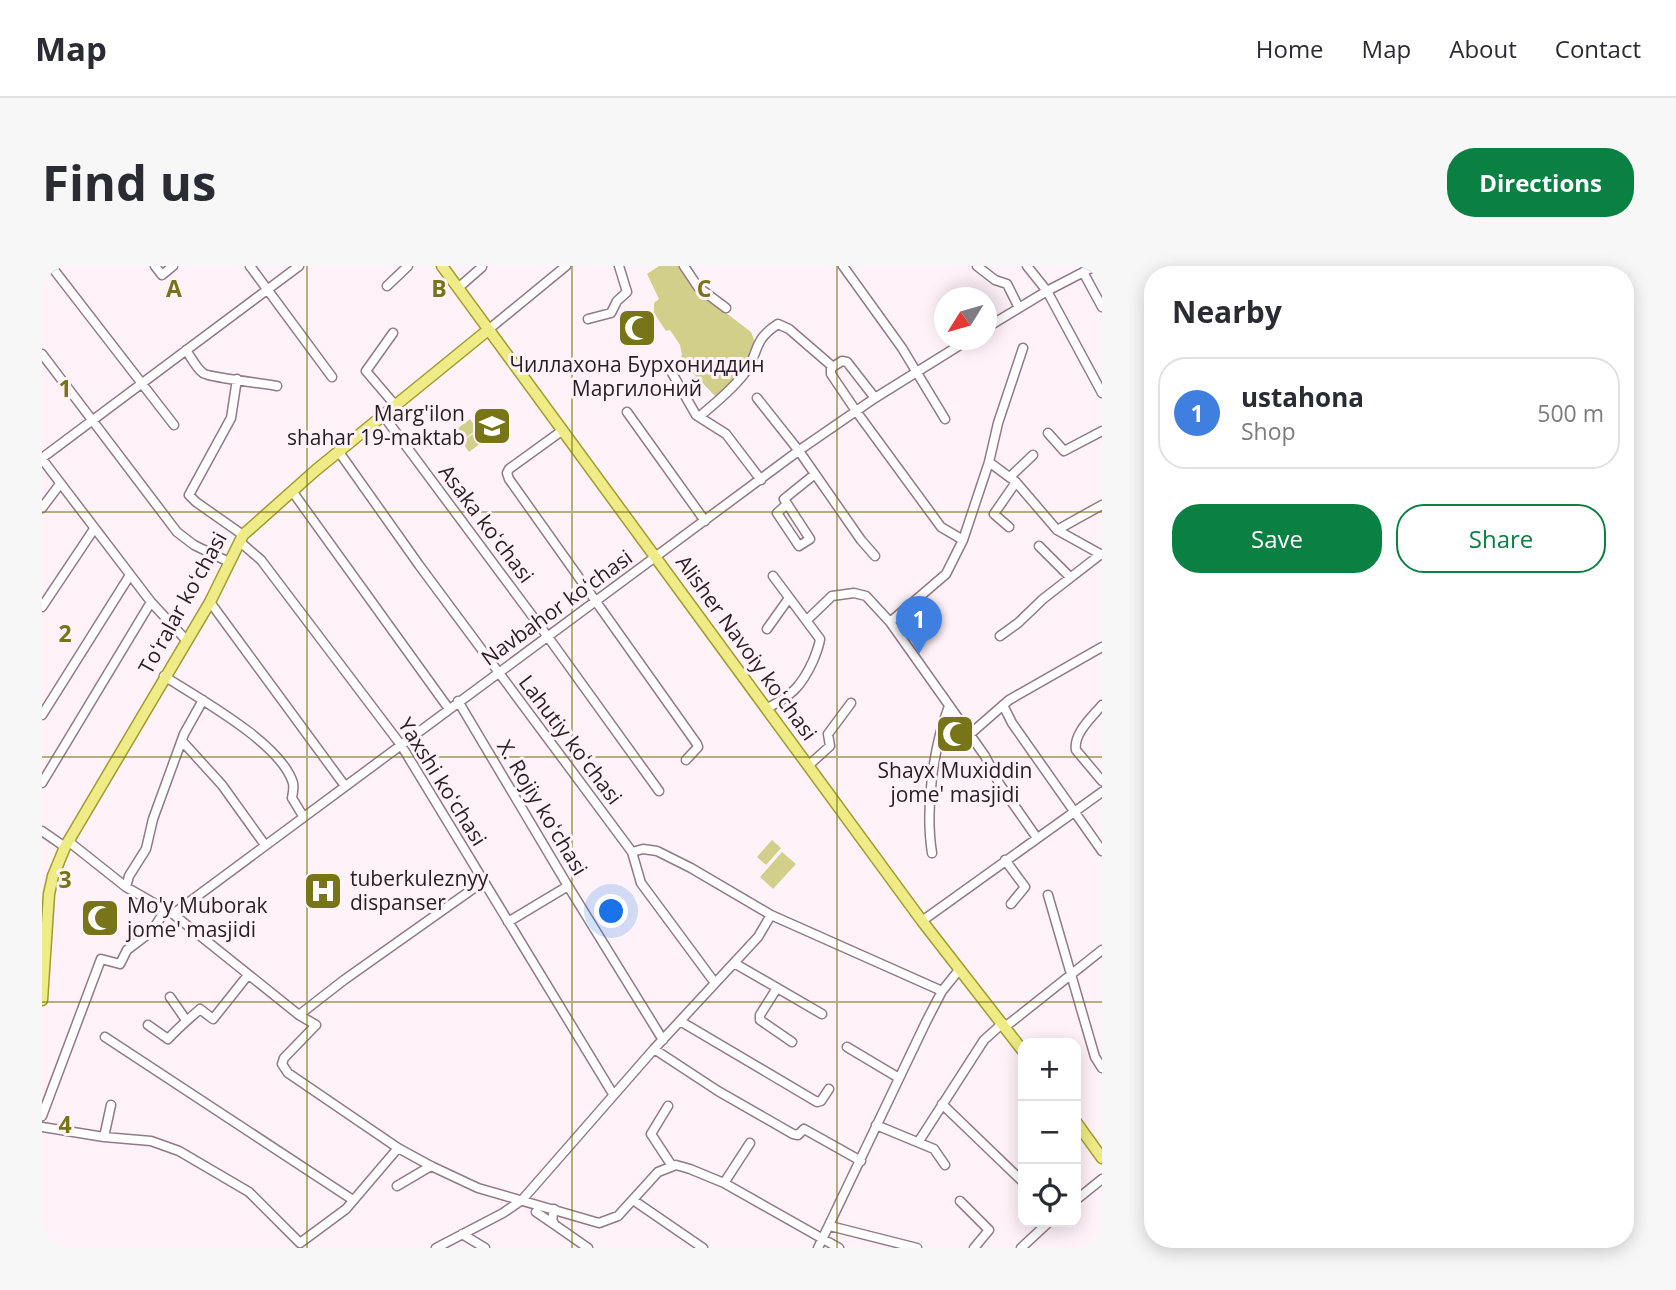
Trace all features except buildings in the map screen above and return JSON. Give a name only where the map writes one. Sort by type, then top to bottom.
[{"type":"main road","name":"Alisher Navoiy koʻchasi","points":[[442,266],[922,921],[1018,1044]]},
{"type":"main road","name":"Toʻralar koʻchasi","points":[[42,1000],[47,946],[45,907],[53,876],[66,844],[210,602],[241,538],[292,491],[488,330]]},
{"type":"main road","points":[[1081,1129],[1102,1158]]},
{"type":"street","points":[[42,273],[50,266],[174,425]]},
{"type":"street","points":[[155,266],[162,275],[173,266]]},
{"type":"street","points":[[250,266],[332,377]]},
{"type":"street","points":[[187,641],[151,602],[42,458],[299,266]]},
{"type":"street","points":[[387,286],[408,266]]},
{"type":"street","name":"Toʻralar koʻchasi","points":[[488,330],[566,266]]},
{"type":"street","points":[[588,319],[611,313],[617,301],[627,292],[628,287],[619,266]]},
{"type":"street","points":[[684,266],[701,290],[726,308]]},
{"type":"street","points":[[843,266],[946,419]]},
{"type":"street","points":[[977,266],[995,280],[1007,284],[1020,308]]},
{"type":"street","points":[[1027,266],[1047,291],[1102,393]]},
{"type":"street","points":[[997,322],[1095,266]]},
{"type":"street","points":[[458,288],[482,267]]},
{"type":"street","points":[[1083,272],[1102,306]]},
{"type":"street","points":[[699,418],[743,376],[751,364],[760,338],[776,326],[782,324],[833,367]]},
{"type":"street","points":[[393,333],[366,371],[395,405]]},
{"type":"street","points":[[890,622],[946,574],[963,540],[1023,348]]},
{"type":"street","points":[[186,350],[204,374],[210,377],[277,386]]},
{"type":"street","name":"Navbahor koʻchasi","points":[[42,1116],[101,959],[120,964],[127,950],[152,932],[169,912],[265,845],[799,451],[875,398],[951,350]]},
{"type":"street","points":[[42,354],[177,532],[194,545],[229,562]]},
{"type":"street","points":[[875,398],[847,362],[842,361],[831,369],[831,374],[856,411],[941,527],[963,540]]},
{"type":"street","points":[[672,373],[699,418],[726,434],[761,480]]},
{"type":"street","name":"Yaxshi koʻchasi","points":[[237,379],[231,418],[189,495],[241,538],[261,560],[401,745],[614,1094]]},
{"type":"street","points":[[757,398],[799,451],[861,540],[875,555]]},
{"type":"street","points":[[627,412],[705,521]]},
{"type":"street","name":"Asaka koʻchasi","points":[[383,415],[548,636],[659,791]]},
{"type":"street","points":[[563,430],[507,473],[698,744],[686,760]]},
{"type":"street","points":[[1048,433],[1063,451],[1102,431]]},
{"type":"street","name":"Lahutiy koʻchasi","points":[[339,452],[632,852],[641,883],[715,983]]},
{"type":"street","points":[[1009,527],[994,514],[1013,480],[1033,455]]},
{"type":"street","points":[[989,462],[1013,480],[1057,530],[1102,555],[1070,577],[1000,636]]},
{"type":"street","points":[[786,505],[777,513],[799,546],[810,538],[784,499],[815,474]]},
{"type":"street","points":[[42,508],[60,484]]},
{"type":"street","points":[[292,491],[449,709]]},
{"type":"street","points":[[1057,530],[1102,505]]},
{"type":"street","points":[[42,607],[94,529]]},
{"type":"street","points":[[1039,546],[1070,577]]},
{"type":"street","points":[[42,715],[130,575]]},
{"type":"street","points":[[766,709],[795,691],[806,678],[820,639],[773,576]]},
{"type":"street","points":[[807,620],[832,596],[854,593],[866,596],[890,622],[985,757],[1000,785],[1037,838]]},
{"type":"street","points":[[768,629],[789,598]]},
{"type":"street","points":[[42,783],[151,602]]},
{"type":"street","points":[[210,602],[345,786]]},
{"type":"street","points":[[969,735],[1003,705],[1102,647]]},
{"type":"street","points":[[164,676],[274,753],[290,776],[294,790],[292,798],[303,816]]},
{"type":"street","points":[[126,887],[129,876],[146,849],[153,819],[182,741],[203,701]]},
{"type":"street","name":"X. Rojiy koʻchasi","points":[[458,701],[663,1040]]},
{"type":"street","points":[[808,765],[830,746],[828,734],[851,703]]},
{"type":"street","points":[[1003,705],[1012,723],[1102,851]]},
{"type":"street","points":[[1102,705],[1078,735],[1075,744],[1076,750],[1102,781]]},
{"type":"street","points":[[933,853],[929,798],[941,727],[948,706]]},
{"type":"street","points":[[182,741],[222,785],[265,845]]},
{"type":"street","points":[[922,921],[1102,792]]},
{"type":"street","points":[[42,831],[169,912],[299,1015],[316,1025],[284,1058],[282,1064],[285,1069],[398,1148],[430,1166],[478,1188],[599,1223],[618,1216],[653,1177],[672,1166],[690,1169],[724,1183],[820,1244],[839,1248]]},
{"type":"street","points":[[632,852],[643,849],[657,851],[771,915],[942,991]]},
{"type":"street","points":[[1005,860],[1025,887],[1010,904]]},
{"type":"street","points":[[299,1015],[484,881]]},
{"type":"street","points":[[508,922],[568,886]]},
{"type":"street","points":[[1048,895],[1095,1057],[1102,1068]]},
{"type":"street","points":[[436,1248],[522,1200],[654,1049],[758,937],[771,915]]},
{"type":"street","points":[[919,1141],[984,1040],[1072,976],[1102,950]]},
{"type":"street","points":[[734,963],[822,1014]]},
{"type":"street","points":[[820,1244],[942,991],[959,970]]},
{"type":"street","points":[[148,1025],[168,1039],[200,1009],[212,1020],[248,975]]},
{"type":"street","points":[[777,988],[760,1015],[760,1020],[792,1042]]},
{"type":"street","points":[[170,997],[186,1020]]},
{"type":"street","points":[[680,1021],[817,1102],[821,1101],[829,1089]]},
{"type":"street","points":[[105,1037],[353,1200]]},
{"type":"street","points":[[1093,1048],[1102,1045]]},
{"type":"street","points":[[847,1046],[899,1078]]},
{"type":"street","points":[[654,1049],[795,1135],[804,1129],[861,1161]]},
{"type":"street","points":[[942,1104],[1018,1177]]},
{"type":"street","points":[[104,1137],[111,1105]]},
{"type":"street","points":[[668,1106],[651,1134],[672,1166]]},
{"type":"street","points":[[876,1125],[934,1149],[945,1165]]},
{"type":"street","points":[[42,1127],[151,1141],[179,1150],[249,1192],[300,1243],[346,1209],[398,1148]]},
{"type":"street","points":[[724,1183],[750,1143]]},
{"type":"street","points":[[397,1186],[430,1166]]},
{"type":"street","points":[[1081,1196],[1102,1179]]},
{"type":"street","points":[[633,1200],[703,1248]]},
{"type":"street","points":[[960,1201],[989,1230],[974,1248]]},
{"type":"street","points":[[554,1209],[552,1220],[555,1225]]},
{"type":"street","points":[[537,1212],[588,1248]]},
{"type":"street","points":[[830,1226],[917,1248]]},
{"type":"street","points":[[1021,1248],[1044,1227]]},
{"type":"street","points":[[463,1234],[485,1248]]},
{"type":"shaded area","points":[[659,266],[680,266],[696,290],[751,332],[755,347],[745,370],[717,398],[679,359],[682,355],[680,345],[654,313],[654,303],[659,299],[647,274]]},
{"type":"shaded area","points":[[470,419],[477,429],[461,442],[453,432]]},
{"type":"shaded area","points":[[478,430],[485,440],[469,452],[462,442]]},
{"type":"shaded area","points":[[772,840],[781,848],[766,865],[757,857]]},
{"type":"shaded area","points":[[782,852],[796,864],[773,889],[760,877]]},
{"type":"place","name":"Чиллахона Бурхониддин Маргилоний","points":[[637,328]]},
{"type":"place","name":"Marg'ilon shahar 19-maktab","points":[[492,426]]},
{"type":"place","name":"ustahona","points":[[919,654]]},
{"type":"place","name":"Shayx Muxiddin jome' masjidi","points":[[955,734]]},
{"type":"place","name":"tuberkuleznyy dispanser","points":[[323,891]]},
{"type":"place","name":"Mo'y Muborak jome' masjidi","points":[[100,918]]}]
